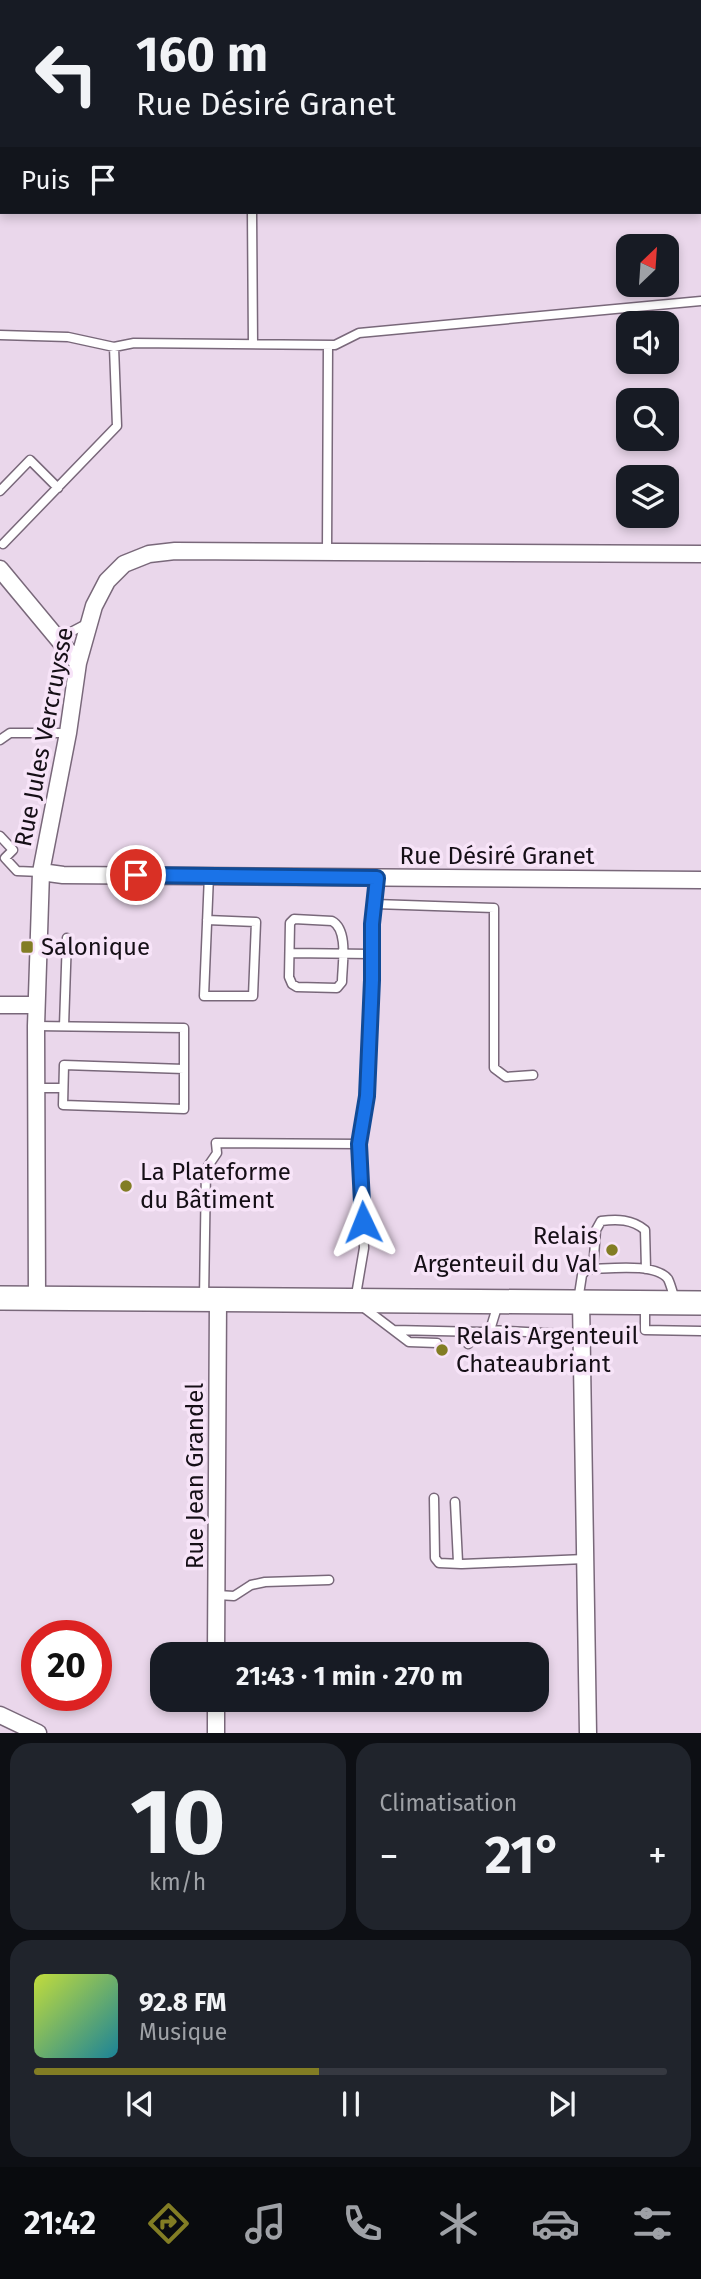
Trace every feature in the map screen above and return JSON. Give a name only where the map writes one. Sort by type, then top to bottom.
[{"type":"main road","points":[[0,1298],[701,1303]]},
{"type":"street","name":"Rue Jules Vercruysse","points":[[37,1298],[36,1005],[41,872],[79,663],[94,606],[107,581],[124,564],[149,554],[175,551],[701,554]]},
{"type":"street","points":[[0,569],[79,663]]},
{"type":"street","name":"Rue Désiré Granet","points":[[41,872],[701,880]]},
{"type":"street","points":[[0,1005],[36,1005]]},
{"type":"street","name":"Rue Jean Grandel","points":[[211,1299],[216,1642]]},
{"type":"street","points":[[580,1301],[588,1733]]},
{"type":"street","points":[[216,1712],[216,1733]]},
{"type":"street","points":[[0,1715],[38,1733]]},
{"type":"lane","points":[[252,214],[253,344]]},
{"type":"lane","points":[[0,335],[68,337],[114,347],[134,343],[335,345],[359,333],[701,301]]},
{"type":"lane","points":[[327,552],[328,345]]},
{"type":"lane","points":[[3,544],[117,426],[114,347]]},
{"type":"lane","points":[[0,491],[30,460],[58,488]]},
{"type":"lane","points":[[52,631],[69,634],[89,621]]},
{"type":"lane","points":[[0,740],[10,733],[68,733]]},
{"type":"lane","points":[[0,836],[13,850],[5,858],[17,872],[41,872]]},
{"type":"lane","points":[[207,920],[257,922],[253,996],[204,996],[207,920],[209,875]]},
{"type":"lane","points":[[377,878],[372,924],[367,1096],[359,1144],[364,1248],[355,1301],[409,1342],[437,1343]]},
{"type":"lane","points":[[375,904],[494,908],[494,1068],[506,1077],[533,1075]]},
{"type":"lane","points":[[294,919],[332,921],[338,924],[342,933],[342,982],[337,988],[297,987],[289,977],[290,953],[290,923],[294,919]]},
{"type":"lane","points":[[64,1026],[67,938]]},
{"type":"lane","points":[[290,953],[371,954]]},
{"type":"lane","points":[[36,1026],[184,1028],[184,1069],[184,1109],[63,1105],[64,1065],[184,1069]]},
{"type":"lane","points":[[36,1088],[63,1088]]},
{"type":"lane","points":[[211,1299],[206,1169],[217,1153],[216,1143],[359,1144]]},
{"type":"lane","points":[[593,1269],[596,1230],[601,1221],[611,1220],[626,1220],[645,1230],[646,1269]]},
{"type":"lane","points":[[580,1301],[584,1271],[646,1269],[657,1270],[668,1280],[676,1302]]},
{"type":"lane","points":[[468,1344],[486,1331],[499,1301]]},
{"type":"lane","points":[[645,1301],[645,1330],[701,1331]]},
{"type":"lane","points":[[394,1330],[582,1335]]},
{"type":"lane","points":[[434,1498],[435,1558],[439,1563],[585,1559]]},
{"type":"lane","points":[[455,1502],[458,1562],[462,1564]]},
{"type":"lane","points":[[217,1595],[234,1596],[251,1585],[265,1581],[329,1580]]},
{"type":"place","name":"Salonique","points":[[27,947]]},
{"type":"place","name":"La Plateforme du Bâtiment","points":[[126,1186]]},
{"type":"place","name":"Relais Argenteuil du Val","points":[[612,1250]]},
{"type":"place","name":"Relais Argenteuil Chateaubriant","points":[[442,1350]]},
{"type":"route","points":[[136,875],[377,878],[372,924],[367,1096],[359,1144],[363,1222]]}]
